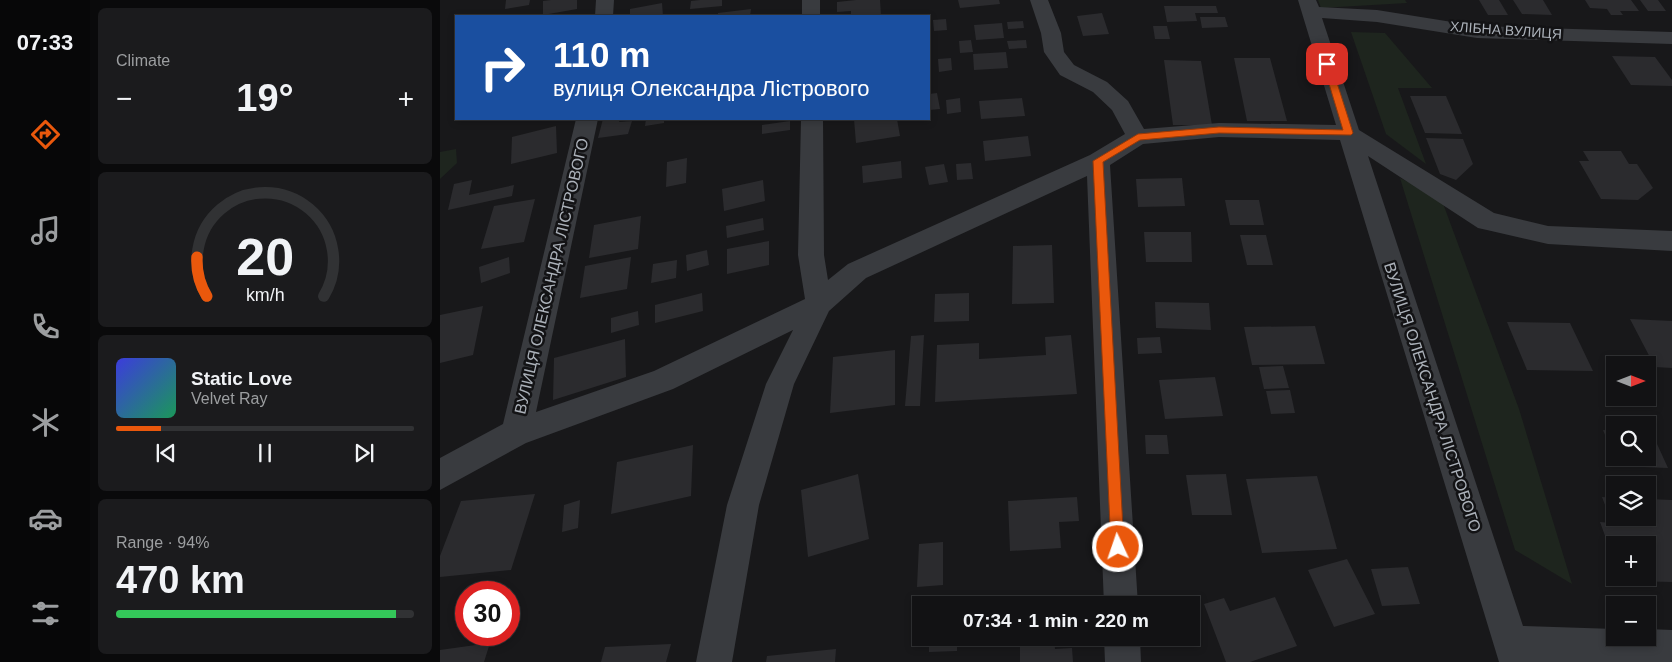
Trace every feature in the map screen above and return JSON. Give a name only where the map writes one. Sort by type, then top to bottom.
[{"type":"street","points":[[604,15],[605,0]]},
{"type":"street","points":[[810,0],[811,15]]},
{"type":"street","points":[[1039,0],[1051,33],[1054,52],[1067,70],[1100,87],[1120,106],[1138,137]]},
{"type":"street","name":"ВУЛИЦЯ ОЛЕКСАНДРА ЛІСТРОВОГО","points":[[1309,6],[1514,653]]},
{"type":"street","name":"ХЛІБНА ВУЛИЦЯ","points":[[1309,6],[1477,32],[1672,38]]},
{"type":"street","name":"ВУЛИЦЯ ОЛЕКСАНДРА ЛІСТРОВОГО","points":[[516,433],[586,120]]},
{"type":"street","points":[[812,120],[811,255],[819,304]]},
{"type":"street","name":"ВУЛИЦЯ ОЛЕКСАНДРА ЛІСТРОВОГО","points":[[440,475],[516,433],[663,380],[819,304],[857,272],[1098,161],[1138,137],[1219,130],[1348,133]]},
{"type":"street","points":[[1348,133],[1488,221],[1548,235],[1672,241]]},
{"type":"street","points":[[1098,161],[1120,596]]},
{"type":"street","name":"ВУЛИЦЯ ОЛЕКСАНДРА ЛІСТРОВОГО","points":[[714,662],[743,505],[780,384],[819,304]]},
{"type":"street","points":[[1123,646],[1124,662]]},
{"type":"street","points":[[1514,653],[1672,648]]},
{"type":"shaded area","points":[[1318,0],[1405,0],[1407,3],[1321,8]]},
{"type":"shaded area","points":[[1351,32],[1385,33],[1432,88],[1398,88],[1426,164],[1386,134]]},
{"type":"shaded area","points":[[456,149],[457,163],[440,179],[440,152]]},
{"type":"shaded area","points":[[1400,178],[1441,198],[1519,409],[1572,584],[1515,550]]},
{"type":"building","points":[[506,0],[530,0],[529,5],[505,9]]},
{"type":"building","points":[[577,0],[577,9],[543,15],[543,1]]},
{"type":"building","points":[[722,0],[722,6],[690,9],[691,1]]},
{"type":"building","points":[[880,0],[881,15],[851,15],[851,11],[837,12],[837,2]]},
{"type":"building","points":[[958,0],[999,0],[1000,4],[960,8]]},
{"type":"building","points":[[1479,0],[1499,0],[1508,15],[1488,15]]},
{"type":"building","points":[[1513,0],[1543,0],[1552,15],[1522,14]]},
{"type":"building","points":[[1585,0],[1631,0],[1639,11],[1620,11],[1623,15],[1611,15],[1607,9],[1590,8]]},
{"type":"building","points":[[1640,0],[1658,0],[1666,11],[1648,11]]},
{"type":"building","points":[[662,3],[663,15],[630,15],[630,9]]},
{"type":"building","points":[[1164,6],[1216,6],[1218,13],[1195,13],[1197,21],[1167,22]]},
{"type":"building","points":[[751,9],[750,15],[718,15],[718,13]]},
{"type":"building","points":[[1102,13],[1109,34],[1083,36],[1077,16]]},
{"type":"building","points":[[1200,17],[1225,17],[1228,27],[1202,28]]},
{"type":"building","points":[[946,19],[947,30],[934,31],[933,20]]},
{"type":"building","points":[[1023,21],[1024,28],[1008,29],[1007,22]]},
{"type":"building","points":[[1002,23],[1004,38],[976,40],[974,25]]},
{"type":"building","points":[[1153,26],[1167,26],[1170,39],[1155,39]]},
{"type":"building","points":[[971,40],[973,52],[960,53],[959,41]]},
{"type":"building","points":[[1026,40],[1027,48],[1009,49],[1007,41]]},
{"type":"building","points":[[1006,52],[1008,68],[974,70],[973,54]]},
{"type":"building","points":[[1612,56],[1655,57],[1672,80],[1672,86],[1631,85]]},
{"type":"building","points":[[951,58],[952,70],[939,72],[938,59]]},
{"type":"building","points":[[1234,58],[1270,58],[1287,121],[1247,121]]},
{"type":"building","points":[[1164,60],[1201,61],[1212,125],[1173,125]]},
{"type":"building","points":[[937,93],[940,109],[930,110],[930,94]]},
{"type":"building","points":[[1410,96],[1446,96],[1462,134],[1425,133]]},
{"type":"building","points":[[960,98],[961,112],[947,114],[946,100]]},
{"type":"building","points":[[1022,98],[1025,116],[981,119],[979,101]]},
{"type":"building","points":[[603,120],[632,121],[628,134],[598,138]]},
{"type":"building","points":[[646,120],[664,120],[664,123],[645,126]]},
{"type":"building","points":[[854,120],[897,120],[900,136],[856,143]]},
{"type":"building","points":[[790,121],[790,130],[762,134],[762,125]]},
{"type":"building","points":[[556,126],[557,153],[511,164],[512,137]]},
{"type":"building","points":[[1028,136],[1031,156],[985,161],[983,141]]},
{"type":"building","points":[[1426,138],[1463,139],[1473,164],[1456,180],[1440,174]]},
{"type":"building","points":[[1583,151],[1621,151],[1629,164],[1637,164],[1653,188],[1638,200],[1601,199],[1579,161],[1589,161]]},
{"type":"building","points":[[687,158],[686,183],[666,187],[667,162]]},
{"type":"building","points":[[901,161],[902,178],[863,183],[862,166]]},
{"type":"building","points":[[971,163],[973,179],[957,180],[956,164]]},
{"type":"building","points":[[944,164],[948,182],[929,185],[925,167]]},
{"type":"building","points":[[1182,178],[1185,206],[1138,207],[1136,179]]},
{"type":"building","points":[[472,180],[469,195],[514,185],[512,196],[448,210],[454,184]]},
{"type":"building","points":[[763,180],[765,201],[724,211],[722,189]]},
{"type":"building","points":[[535,199],[524,242],[481,249],[494,206]]},
{"type":"building","points":[[1225,200],[1259,200],[1264,225],[1230,225]]},
{"type":"building","points":[[641,216],[638,249],[589,258],[594,225]]},
{"type":"building","points":[[763,218],[764,230],[727,238],[726,226]]},
{"type":"building","points":[[1144,232],[1191,232],[1192,262],[1146,262]]},
{"type":"building","points":[[1240,235],[1266,235],[1273,265],[1247,265]]},
{"type":"building","points":[[769,241],[769,265],[727,274],[727,249]]},
{"type":"building","points":[[1052,245],[1054,303],[1012,304],[1013,246]]},
{"type":"building","points":[[707,250],[709,265],[687,271],[686,255]]},
{"type":"building","points":[[509,257],[510,273],[481,283],[479,267]]},
{"type":"building","points":[[631,257],[627,289],[580,298],[585,266]]},
{"type":"building","points":[[677,260],[676,278],[651,283],[653,264]]},
{"type":"building","points":[[702,293],[703,311],[655,323],[655,305]]},
{"type":"building","points":[[969,293],[969,321],[934,322],[935,294]]},
{"type":"building","points":[[1155,302],[1209,303],[1211,330],[1156,328]]},
{"type":"building","points":[[483,306],[473,355],[440,363],[440,315]]},
{"type":"building","points":[[638,311],[639,325],[611,333],[611,318]]},
{"type":"building","points":[[1630,319],[1672,321],[1672,368],[1656,367],[1656,356],[1649,356]]},
{"type":"building","points":[[1507,322],[1570,323],[1593,371],[1527,370]]},
{"type":"building","points":[[1315,326],[1325,364],[1252,365],[1244,327]]},
{"type":"building","points":[[924,335],[920,406],[905,406],[911,336]]},
{"type":"building","points":[[1071,335],[1077,394],[935,402],[937,345],[979,343],[979,359],[1046,355],[1045,337]]},
{"type":"building","points":[[1160,337],[1162,353],[1138,354],[1137,338]]},
{"type":"building","points":[[625,339],[626,377],[553,400],[554,358]]},
{"type":"building","points":[[895,350],[895,405],[830,413],[833,357]]},
{"type":"building","points":[[1283,366],[1289,388],[1264,389],[1259,367]]},
{"type":"building","points":[[1215,377],[1223,416],[1165,419],[1159,380]]},
{"type":"building","points":[[1290,390],[1295,413],[1271,414],[1266,391]]},
{"type":"building","points":[[1145,435],[1167,435],[1169,454],[1146,454]]},
{"type":"building","points":[[1656,442],[1668,468],[1618,466],[1656,466]]},
{"type":"building","points":[[693,445],[691,496],[611,514],[617,462]]},
{"type":"building","points":[[858,474],[869,539],[808,557],[801,490]]},
{"type":"building","points":[[1226,474],[1232,515],[1192,515],[1186,475]]},
{"type":"building","points":[[1317,476],[1337,549],[1262,553],[1246,479]]},
{"type":"building","points":[[535,494],[511,570],[440,577],[440,556],[461,501]]},
{"type":"building","points":[[1077,497],[1079,521],[1059,522],[1061,548],[1010,551],[1008,501]]},
{"type":"building","points":[[1602,497],[1606,497],[1606,507]]},
{"type":"building","points":[[1656,499],[1672,500],[1672,582],[1656,582],[1656,536],[1606,536],[1606,538],[1600,522],[1606,522],[1606,526],[1656,526]]},
{"type":"building","points":[[580,500],[578,528],[562,532],[564,505]]},
{"type":"building","points":[[943,542],[943,585],[917,587],[919,544]]},
{"type":"building","points":[[1347,559],[1375,614],[1334,627],[1308,570]]},
{"type":"building","points":[[1408,567],[1420,604],[1382,606],[1371,569]]},
{"type":"building","points":[[1275,597],[1297,646],[1250,662],[1226,662],[1204,604],[1224,598],[1230,611]]},
{"type":"building","points":[[671,644],[666,662],[601,662],[605,647]]},
{"type":"building","points":[[469,646],[489,646],[484,662],[440,662],[440,650]]},
{"type":"building","points":[[929,646],[957,646],[957,651],[929,652]]},
{"type":"building","points":[[1020,646],[1055,646],[1055,649],[1072,648],[1073,662],[1020,662]]},
{"type":"building","points":[[836,649],[835,662],[766,662],[767,656]]},
{"type":"route","points":[[1118,547],[1098,161],[1138,137],[1219,130],[1348,133],[1327,64]]}]
